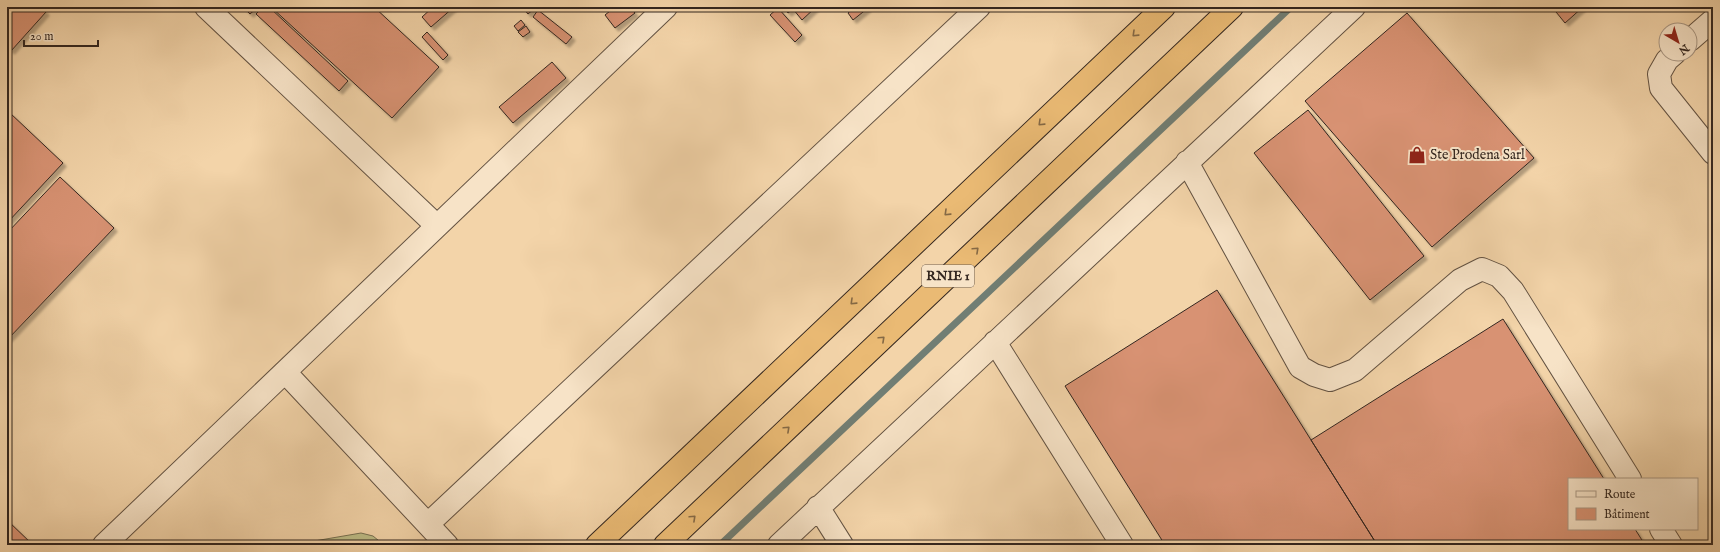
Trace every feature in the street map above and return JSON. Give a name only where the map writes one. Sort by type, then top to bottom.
[{"type":"highway","name":"RNIE 1","points":[[597,545],[1164,7]]},
{"type":"highway","name":"RNIE 1","points":[[665,545],[1232,7]]},
{"type":"street","points":[[206,7],[437,226]]},
{"type":"street","points":[[104,545],[666,7]]},
{"type":"street","points":[[428,524],[980,7]]},
{"type":"street","points":[[779,545],[1354,7]]},
{"type":"street","points":[[1698,33],[1713,20]]},
{"type":"street","points":[[1666,62],[1659,74],[1661,88],[1713,152]]},
{"type":"street","points":[[1187,162],[1300,367],[1314,375],[1330,380],[1354,370],[1460,280],[1482,269],[1499,276],[1513,291],[1629,478]]},
{"type":"street","points":[[995,342],[1122,545]]},
{"type":"street","points":[[285,372],[447,545]]},
{"type":"street","points":[[818,507],[842,545]]},
{"type":"street","points":[[1662,530],[1671,545]]},
{"type":"shaded area","points":[[361,533],[373,536],[384,545],[291,545]]},
{"type":"building","points":[[7,7],[41,7],[46,12],[11,51],[7,47]]},
{"type":"building","points":[[243,7],[258,7],[250,14]]},
{"type":"building","points":[[263,7],[269,7],[348,81],[339,91],[256,14]]},
{"type":"building","points":[[271,7],[374,7],[439,67],[392,118]]},
{"type":"building","points":[[433,7],[454,7],[431,27],[422,17]]},
{"type":"building","points":[[615,7],[630,7],[635,13],[615,28],[605,15]]},
{"type":"building","points":[[783,7],[816,7],[802,20],[793,9],[788,13]]},
{"type":"building","points":[[855,7],[868,8],[853,20],[848,13]]},
{"type":"building","points":[[1552,7],[1583,7],[1565,23]]},
{"type":"building","points":[[523,8],[535,8],[528,14]]},
{"type":"building","points":[[778,8],[802,35],[795,42],[770,15]]},
{"type":"building","points":[[538,10],[572,37],[566,44],[533,17]]},
{"type":"building","points":[[1407,13],[1534,158],[1432,247],[1305,101]]},
{"type":"building","points":[[521,20],[525,25],[518,31],[514,26]]},
{"type":"building","points":[[526,26],[530,32],[523,37],[518,32]]},
{"type":"building","points":[[427,32],[448,55],[443,60],[422,37]]},
{"type":"building","points":[[552,62],[566,78],[513,123],[499,107]]},
{"type":"building","points":[[1308,110],[1424,256],[1370,300],[1254,153]]},
{"type":"building","points":[[10,113],[63,163],[7,223],[7,115]]},
{"type":"building","points":[[60,177],[114,228],[8,339],[7,233]]},
{"type":"building","points":[[1217,290],[1376,543],[1372,545],[1165,545],[1065,386]]},
{"type":"building","points":[[1503,319],[1603,478],[1568,478],[1568,530],[1636,530],[1645,545],[1372,545],[1376,543],[1311,440]]},
{"type":"building","points":[[7,520],[33,545],[7,545]]},
{"type":"waterway","points":[[720,545],[1291,7]]},
{"type":"place","name":"Ste Prodena Sarl","points":[[1417,155]]}]
